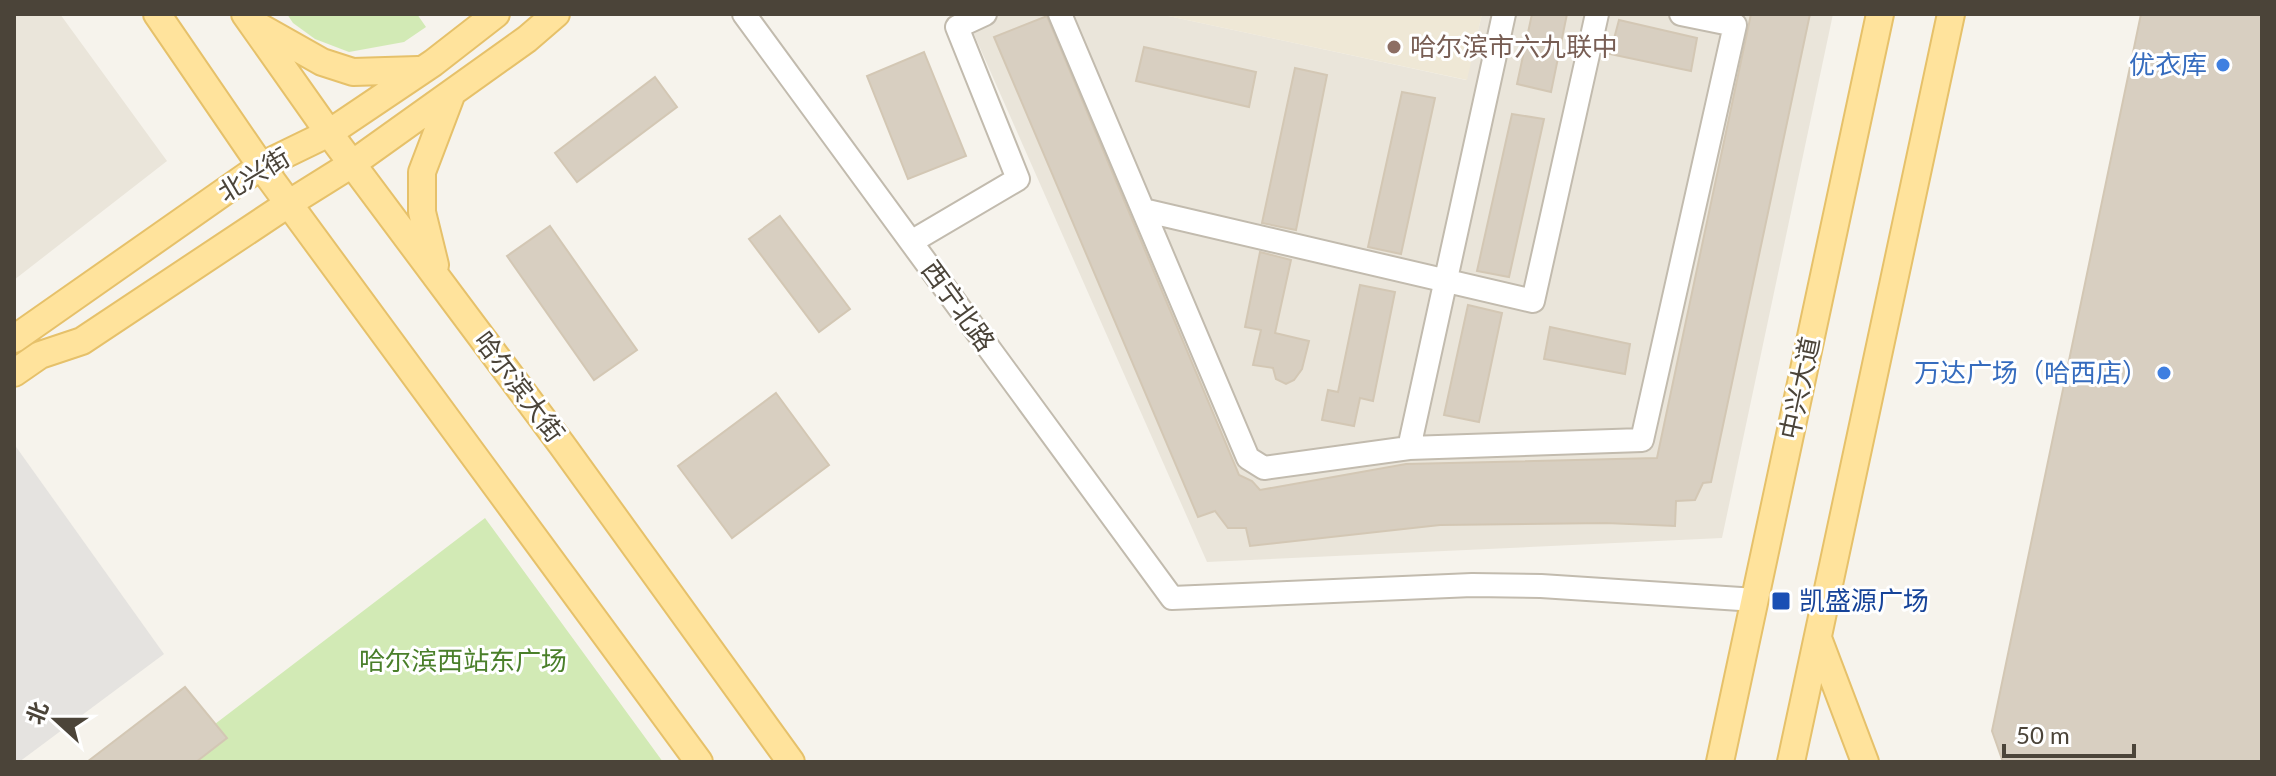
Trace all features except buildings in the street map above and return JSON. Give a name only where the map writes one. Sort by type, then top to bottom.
[{"type":"main road","points":[[157,14],[288,204],[699,762]]},
{"type":"main road","name":"北兴街","points":[[14,339],[261,166],[329,133],[422,70],[496,14]]},
{"type":"main road","name":"北兴街","points":[[14,373],[40,355],[82,341],[352,164],[527,39],[556,14]]},
{"type":"main road","name":"中兴大道","points":[[1720,762],[1880,14]]},
{"type":"main road","points":[[1791,762],[1951,14]]},
{"type":"main road","points":[[247,17],[322,62],[353,72],[422,70]]},
{"type":"main road","name":"哈尔滨大街","points":[[247,17],[791,762]]},
{"type":"main road","points":[[437,277],[422,212],[422,172],[452,93]]},
{"type":"main road","points":[[1818,638],[1865,762]]},
{"type":"street","name":"西宁北路","points":[[744,14],[1172,598],[1472,585],[1556,587],[1756,600]]},
{"type":"street","points":[[911,242],[1018,179],[957,27],[985,14]]},
{"type":"street","points":[[1060,14],[1248,458],[1264,468],[1409,448],[1642,440],[1735,25],[1681,14]]},
{"type":"street","points":[[1409,448],[1504,14]]},
{"type":"street","points":[[1143,210],[1533,301],[1597,14]]},
{"type":"shaded area","points":[[14,14],[60,14],[167,161],[14,280]]},
{"type":"shaded area","points":[[965,14],[1159,14],[1466,80],[1482,14],[1833,14],[1722,538],[1207,562]]},
{"type":"shaded area","name":"哈尔滨市六九联中","points":[[1159,14],[1482,14],[1467,80]]},
{"type":"shaded area","points":[[14,444],[164,654],[19,762],[14,762]]},
{"type":"green space","points":[[287,14],[417,14],[426,27],[404,42],[349,52],[315,39],[293,23]]},
{"type":"green space","name":"哈尔滨西站东广场","points":[[485,518],[663,762],[196,762],[227,738],[215,724]]},
{"type":"place","name":"哈尔滨市六九联中","points":[[1394,47]]},
{"type":"place","name":"优衣库","points":[[2223,65]]},
{"type":"place","name":"万达广场（哈西店）","points":[[2164,373]]},
{"type":"place","name":"凯盛源广场","points":[[1781,601]]}]
